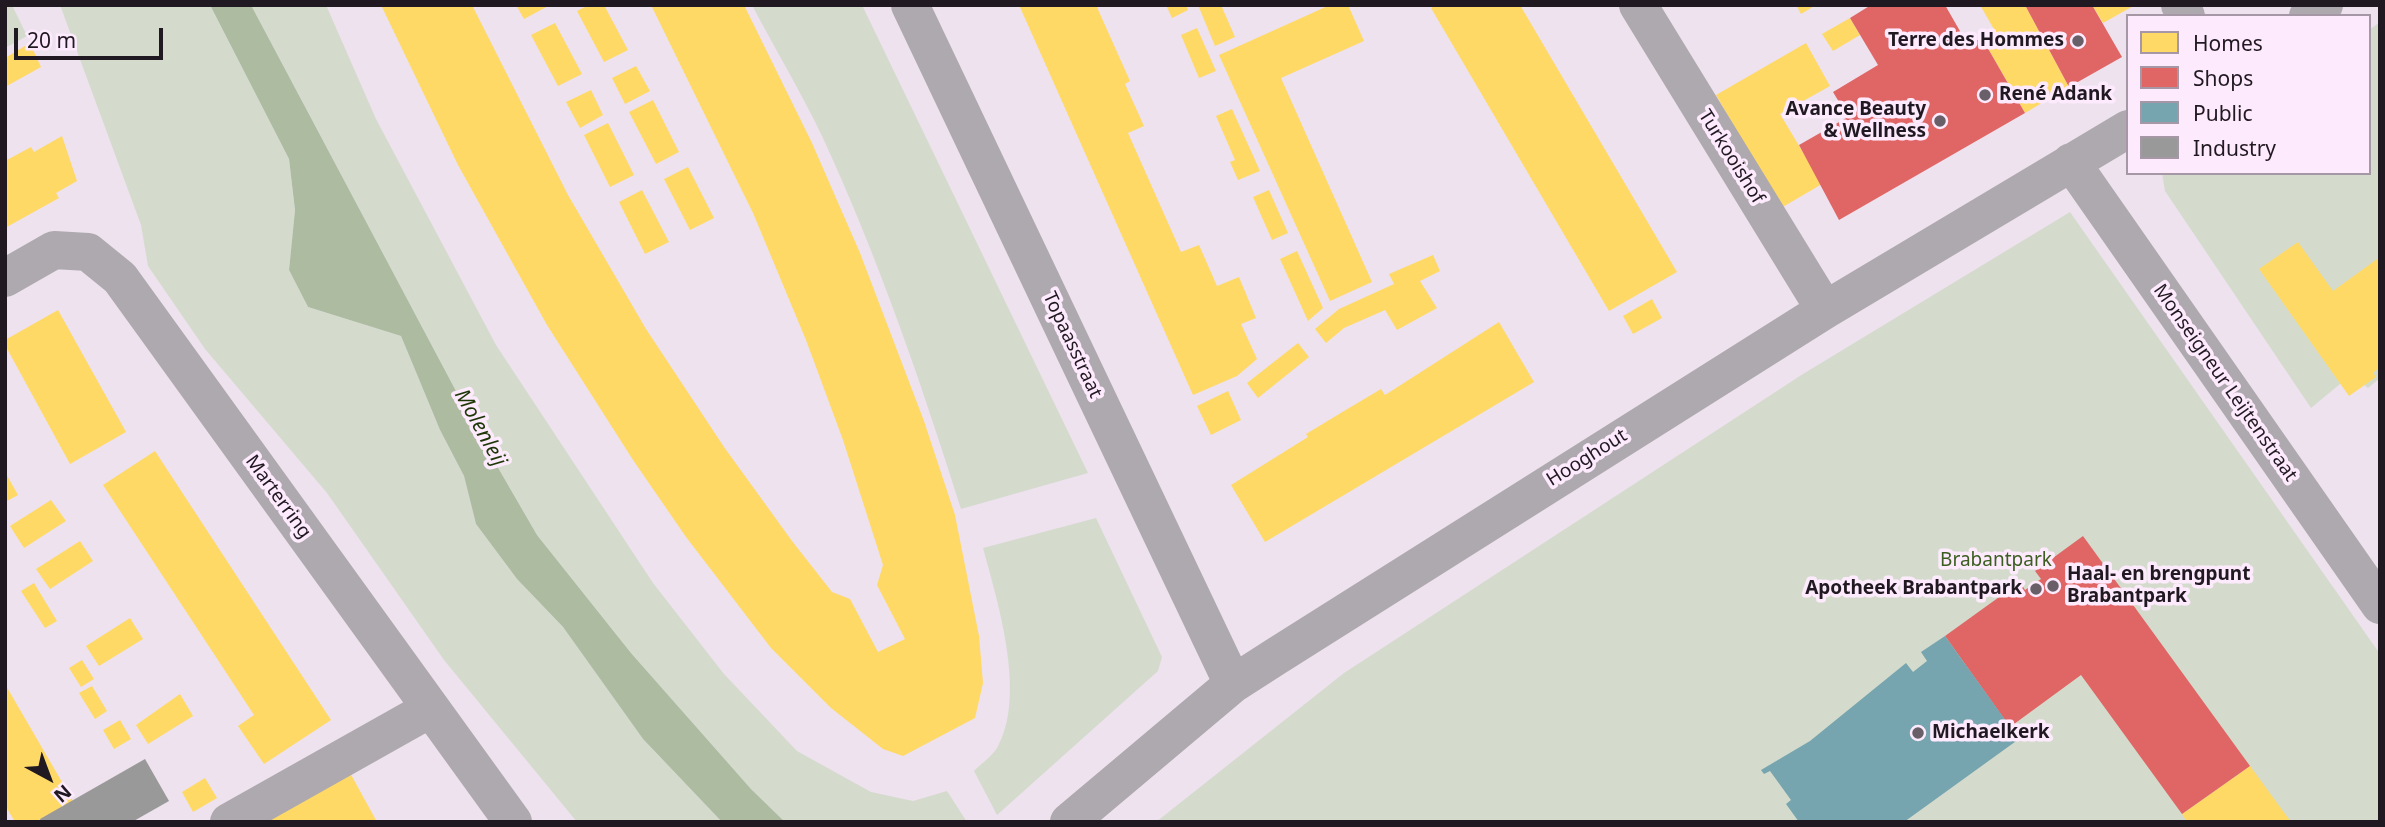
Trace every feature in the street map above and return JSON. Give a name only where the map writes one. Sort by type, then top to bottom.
[{"type":"street","name":"Topaasstraat","points":[[910,5],[1233,684]]},
{"type":"street","name":"Turkooishof","points":[[1638,5],[1825,310]]},
{"type":"street","name":"Hooghout","points":[[1069,822],[1233,684],[1825,310],[2126,130]]},
{"type":"street","name":"Monseigneur Leijtenstraat","points":[[2071,162],[2380,605]]},
{"type":"street","name":"Marterring","points":[[5,278],[54,250],[88,252],[120,278],[513,822]]},
{"type":"street","points":[[229,822],[430,709]]},
{"type":"green space","points":[[5,5],[12,5],[27,36],[5,48]]},
{"type":"green space","points":[[60,5],[210,5],[289,159],[295,210],[289,270],[308,307],[401,336],[440,430],[464,476],[476,524],[517,579],[563,627],[643,739],[722,822],[577,822],[444,660],[327,493],[205,349],[148,266],[141,225]]},
{"type":"green space","points":[[251,5],[326,5],[376,119],[496,345],[653,583],[724,674],[797,751],[871,792],[913,801],[947,791],[967,822],[785,822],[751,789],[631,653],[537,535],[482,440]]},
{"type":"green space","points":[[752,5],[862,5],[1088,473],[961,509],[914,367],[862,227],[814,120]]},
{"type":"green space","points":[[2380,22],[2380,378],[2368,388],[2351,375],[2311,408],[2165,191],[2162,175],[2371,175],[2371,29]]},
{"type":"green space","name":"Brabantpark","points":[[2070,212],[2380,654],[2380,822],[1156,822],[1344,673],[1803,374]]},
{"type":"green space","points":[[1096,518],[1162,657],[1158,671],[997,815],[974,771],[997,748],[1006,727],[1010,703],[1007,649],[983,548]]},
{"type":"shaded area","points":[[210,5],[251,5],[482,440],[537,535],[631,653],[751,789],[785,822],[722,822],[643,739],[563,627],[517,579],[476,524],[464,476],[440,430],[401,336],[308,307],[289,270],[295,210],[289,159]]},
{"type":"building: Homes","points":[[381,5],[472,5],[568,195],[646,329],[724,447],[792,541],[832,592],[850,599],[878,652],[905,639],[877,585],[883,565],[843,440],[806,340],[753,213],[651,5],[744,5],[812,143],[860,253],[924,421],[955,515],[979,636],[983,683],[975,718],[903,756],[883,749],[831,708],[771,648],[686,537],[633,460],[547,325],[458,165]]},
{"type":"building: Homes","points":[[516,5],[550,5],[524,19]]},
{"type":"building: Homes","points":[[589,5],[604,5],[628,50],[604,62],[577,11]]},
{"type":"building: Homes","points":[[1019,5],[1096,5],[1130,81],[1125,84],[1144,126],[1128,133],[1181,252],[1199,245],[1217,286],[1239,277],[1256,318],[1241,324],[1257,359],[1237,376],[1193,395]]},
{"type":"building: Homes","points":[[1166,5],[1186,5],[1188,10],[1172,18]]},
{"type":"building: Homes","points":[[1198,5],[1221,5],[1235,37],[1215,46]]},
{"type":"building: Homes","points":[[1330,5],[1348,5],[1364,41],[1281,78],[1372,282],[1330,301],[1219,55]]},
{"type":"building: Homes","points":[[1436,5],[1520,5],[1677,272],[1609,311],[1431,8]]},
{"type":"building: Homes","points":[[1796,5],[1816,5],[1801,14]]},
{"type":"building: Homes","points":[[1980,5],[2025,5],[2069,87],[2025,113],[1982,38],[1995,31]]},
{"type":"building: Homes","points":[[2092,5],[2135,5],[2103,23]]},
{"type":"building: Homes","points":[[1850,18],[1860,35],[1833,51],[1822,34]]},
{"type":"building: Homes","points":[[555,23],[582,74],[558,86],[531,35]]},
{"type":"building: Homes","points":[[1197,28],[1216,71],[1199,78],[1181,35]]},
{"type":"building: Homes","points":[[30,43],[41,67],[5,87],[5,58]]},
{"type":"building: Homes","points":[[1806,43],[1830,86],[1780,114],[1822,184],[1781,208],[1716,95]]},
{"type":"building: Homes","points":[[636,66],[650,91],[625,104],[612,78]]},
{"type":"building: Homes","points":[[591,90],[603,115],[580,128],[566,102]]},
{"type":"building: Homes","points":[[653,100],[679,152],[656,164],[629,112]]},
{"type":"building: Homes","points":[[1232,109],[1260,171],[1238,180],[1230,162],[1235,160],[1216,116]]},
{"type":"building: Homes","points":[[608,123],[634,175],[610,187],[584,135]]},
{"type":"building: Homes","points":[[62,136],[77,181],[56,193],[59,198],[5,228],[5,161],[31,147],[34,152]]},
{"type":"building: Homes","points":[[688,167],[714,218],[690,230],[664,179]]},
{"type":"building: Homes","points":[[642,190],[669,242],[645,254],[619,202]]},
{"type":"building: Homes","points":[[1269,190],[1288,233],[1272,240],[1253,197]]},
{"type":"building: Homes","points":[[2298,242],[2333,291],[2380,257],[2380,367],[2373,373],[2376,377],[2349,396],[2259,269]]},
{"type":"building: Homes","points":[[1297,251],[1323,308],[1308,321],[1280,259]]},
{"type":"building: Homes","points":[[1433,255],[1440,271],[1420,281],[1437,308],[1397,330],[1385,310],[1344,328],[1326,343],[1315,329],[1339,309],[1394,284],[1389,274]]},
{"type":"building: Homes","points":[[1652,299],[1662,318],[1633,334],[1623,316]]},
{"type":"building: Homes","points":[[58,310],[126,432],[70,464],[5,345],[5,340]]},
{"type":"building: Homes","points":[[1499,322],[1534,382],[1265,542],[1231,485],[1308,437],[1306,434],[1381,389],[1385,395]]},
{"type":"building: Homes","points":[[1298,343],[1309,357],[1258,398],[1247,383]]},
{"type":"building: Homes","points":[[1228,391],[1241,420],[1211,435],[1197,406]]},
{"type":"building: Homes","points":[[155,451],[331,720],[264,764],[238,726],[254,715],[103,485]]},
{"type":"building: Homes","points":[[5,472],[18,495],[5,502]]},
{"type":"building: Homes","points":[[51,500],[66,521],[24,548],[10,526]]},
{"type":"building: Homes","points":[[80,541],[93,561],[50,589],[36,569]]},
{"type":"building: Homes","points":[[34,583],[57,621],[45,628],[21,591]]},
{"type":"building: Homes","points":[[130,618],[143,639],[99,666],[86,646]]},
{"type":"building: Homes","points":[[82,660],[94,679],[81,687],[69,668]]},
{"type":"building: Homes","points":[[5,684],[73,801],[36,822],[15,822],[5,805]]},
{"type":"building: Homes","points":[[92,686],[107,711],[95,719],[79,693]]},
{"type":"building: Homes","points":[[180,694],[193,716],[148,744],[136,725]]},
{"type":"building: Homes","points":[[120,720],[131,739],[114,749],[103,730]]},
{"type":"building: Homes","points":[[2250,766],[2291,822],[2187,822],[2182,814]]},
{"type":"building: Homes","points":[[349,771],[377,822],[263,822]]},
{"type":"building: Homes","points":[[205,778],[217,798],[193,812],[182,792]]},
{"type":"building: Shops","points":[[1871,5],[1945,5],[1968,45],[1982,38],[2025,113],[1839,220],[1799,145],[1848,117],[1833,92],[1878,65],[1850,18]]},
{"type":"building: Shops","points":[[2025,5],[2092,5],[2122,57],[2069,87]]},
{"type":"building: Shops","points":[[2083,536],[2250,766],[2182,814],[2081,675],[2010,727],[1945,636],[2020,582],[2025,590],[2041,579],[2035,571]]},
{"type":"building: Public","name":"Michaelkerk","points":[[1945,636],[2019,739],[1904,822],[1799,822],[1786,804],[1791,800],[1770,771],[1764,774],[1761,770],[1810,741],[1906,663],[1913,672],[1927,661],[1921,652]]},
{"type":"building: Industry","points":[[145,759],[169,801],[132,822],[41,822],[40,819]]},
{"type":"place","name":"Terre des Hommes","points":[[2078,41]]},
{"type":"place","name":"René Adank","points":[[1985,95]]},
{"type":"place","name":"Avance Beauty & Wellness","points":[[1940,121]]},
{"type":"place","name":"Haal- en brengpunt Brabantpark","points":[[2053,586]]},
{"type":"place","name":"Apotheek Brabantpark","points":[[2036,589]]},
{"type":"place","name":"Michaelkerk","points":[[1918,733]]},
{"type":"water label","name":"Molenleij","points":[[480,428]]}]
